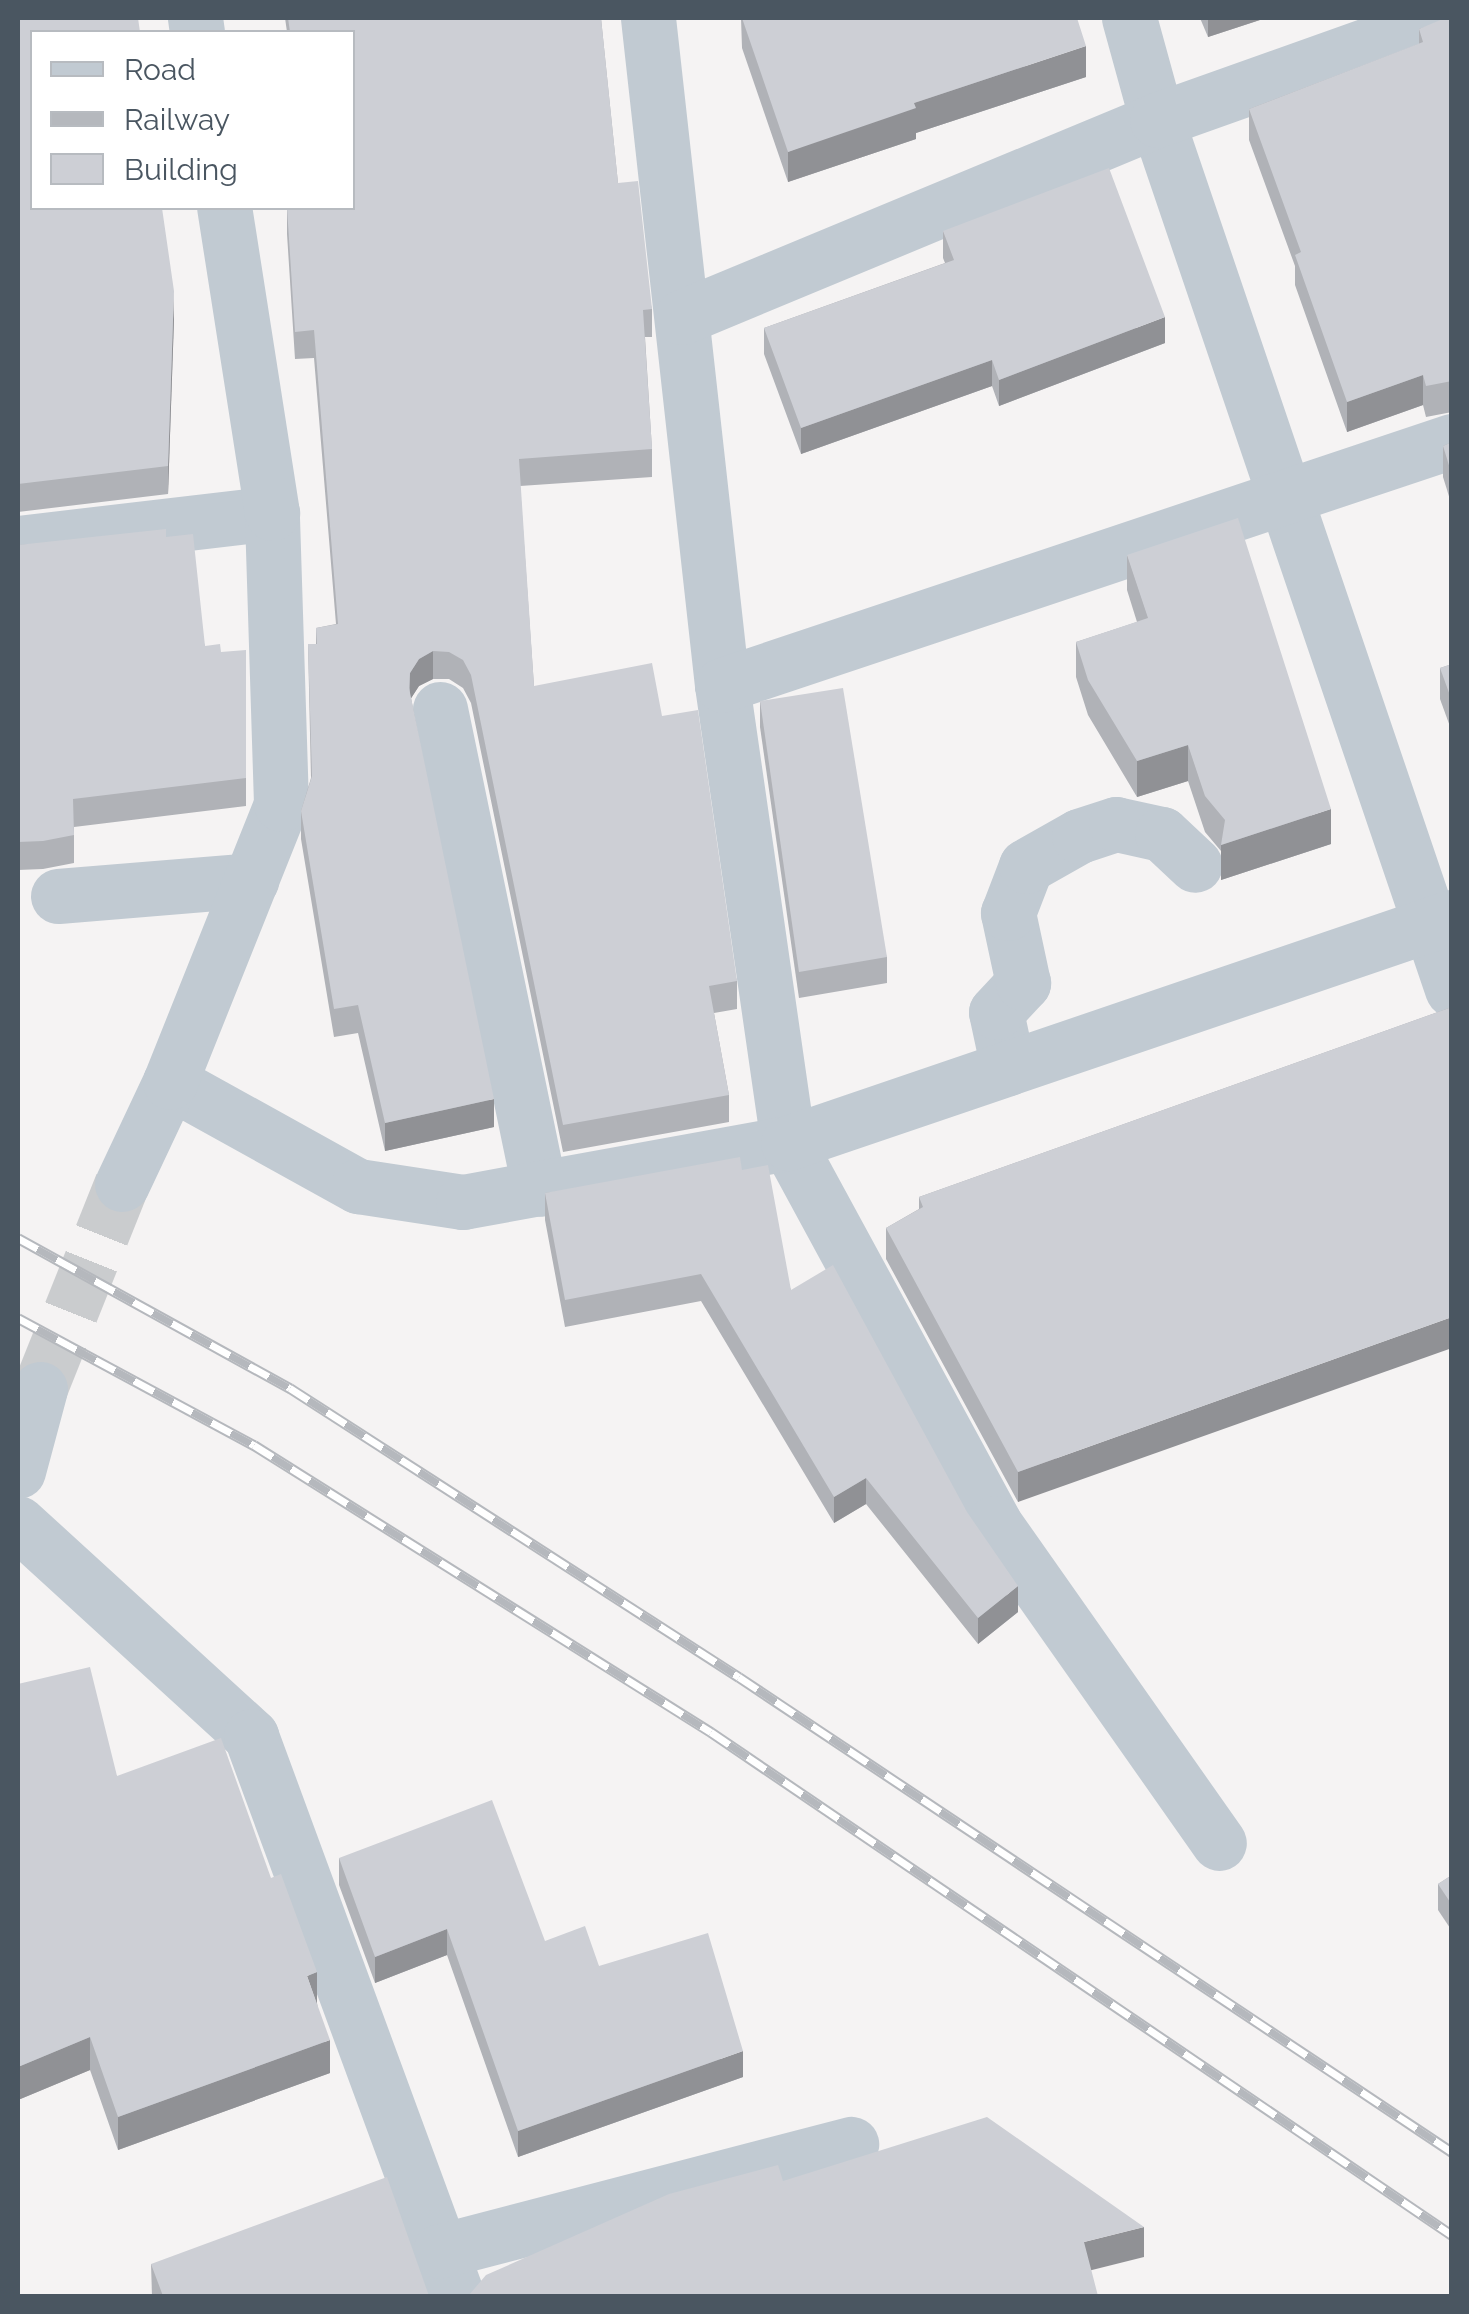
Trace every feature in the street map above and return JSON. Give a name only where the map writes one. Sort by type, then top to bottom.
[{"type":"street","points":[[648,18],[722,685],[788,1143],[994,1523],[1219,1843]]},
{"type":"street","points":[[1129,18],[1157,120],[1286,499],[1441,922],[1452,989]]},
{"type":"street","points":[[682,317],[1157,120],[1444,18]]},
{"type":"street","points":[[122,1184],[170,1082],[281,804],[272,513],[224,210]]},
{"type":"street","points":[[722,685],[1452,441]]},
{"type":"street","points":[[18,543],[272,513]]},
{"type":"street","points":[[440,709],[540,1189]]},
{"type":"street","points":[[1008,1068],[996,1012],[1023,983],[1008,913],[1026,866],[1078,836],[1116,824],[1162,834],[1195,865]]},
{"type":"street","points":[[58,896],[251,880]]},
{"type":"street","points":[[170,1082],[358,1186],[462,1202],[788,1143],[1441,922]]},
{"type":"street","points":[[18,1471],[40,1390]]},
{"type":"street","points":[[18,1523],[251,1736],[449,2274],[851,2144]]},
{"type":"building","points":[[18,18],[138,18],[140,30],[30,30],[30,210],[162,210],[174,291],[168,466],[18,484]]},
{"type":"building","points":[[288,18],[601,18],[618,183],[638,181],[652,309],[643,310],[652,449],[519,459],[534,686],[652,663],[662,716],[698,710],[737,981],[709,986],[729,1095],[563,1125],[471,675],[463,660],[449,652],[433,651],[419,659],[410,673],[409,688],[494,1099],[385,1123],[358,1005],[334,1009],[301,811],[312,776],[308,644],[317,644],[316,628],[338,624],[314,330],[295,332],[287,210],[355,210],[355,30],[290,30]]},
{"type":"building","points":[[742,18],[1077,18],[1086,46],[914,103],[916,108],[788,152]]},
{"type":"building","points":[[1452,18],[1452,381],[1426,386],[1423,375],[1347,402],[1295,255],[1301,252],[1249,109],[1423,42],[1419,29]]},
{"type":"building","points":[[1109,168],[1165,317],[999,380],[992,360],[801,428],[764,328],[954,260],[943,231]]},
{"type":"building","points":[[1452,442],[1452,475],[1443,446]]},
{"type":"building","points":[[1238,518],[1331,809],[1221,845],[1225,820],[1205,796],[1188,745],[1137,761],[1088,680],[1076,642],[1148,618],[1127,555]]},
{"type":"building","points":[[166,529],[166,537],[193,534],[205,646],[220,644],[221,652],[246,650],[246,778],[73,799],[74,835],[18,842],[18,545]]},
{"type":"building","points":[[1452,664],[1452,701],[1440,668]]},
{"type":"building","points":[[843,688],[887,957],[799,972],[760,701]]},
{"type":"building","points":[[1452,1007],[1452,1317],[1018,1472],[886,1228],[923,1207],[919,1197]]},
{"type":"building","points":[[740,1157],[742,1170],[768,1165],[791,1290],[833,1265],[967,1512],[1018,1586],[978,1618],[866,1478],[834,1497],[701,1274],[565,1300],[545,1193]]},
{"type":"building","points":[[90,1667],[117,1776],[221,1738],[271,1878],[281,1874],[317,1972],[307,1976],[330,2040],[118,2117],[90,2037],[18,2067],[18,1684]]},
{"type":"building","points":[[492,1800],[545,1941],[585,1926],[599,1966],[708,1933],[743,2051],[518,2131],[447,1929],[375,1957],[339,1858]]},
{"type":"building","points":[[1452,1875],[1452,1905],[1438,1884]]},
{"type":"building","points":[[987,2117],[1144,2227],[1084,2242],[1098,2296],[438,2296],[469,2295],[486,2275],[669,2194],[778,2165],[783,2181]]},
{"type":"building","points":[[387,2177],[429,2296],[163,2296],[151,2264]]},
{"type":"tunnel","points":[[40,1389],[122,1184]]},
{"type":"railway","points":[[18,1238],[290,1388],[739,1677],[1452,2152]]},
{"type":"railway","points":[[18,1318],[254,1445],[711,1732],[1452,2235]]}]
